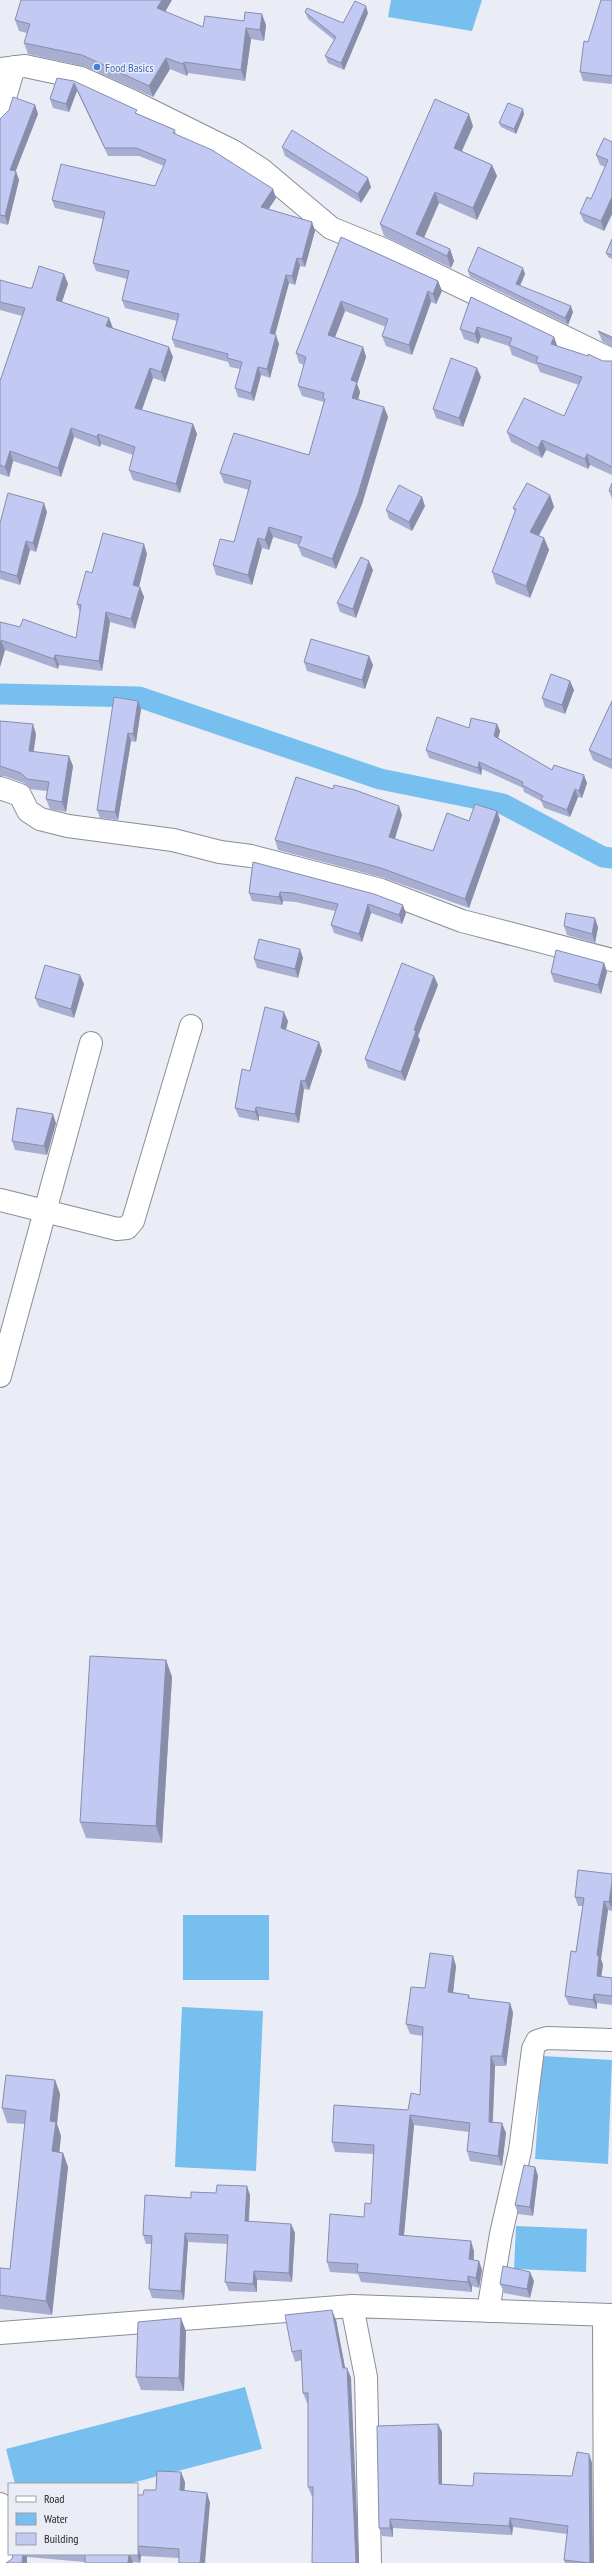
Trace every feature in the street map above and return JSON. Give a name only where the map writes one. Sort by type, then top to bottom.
[{"type":"street","points":[[0,115],[7,68],[25,66],[81,78],[148,108],[233,151],[250,162],[330,228],[385,250],[612,360]]},
{"type":"street","points":[[0,788],[20,795],[28,811],[40,819],[68,826],[173,840],[220,852],[252,856],[381,890],[462,921],[612,960]]},
{"type":"street","points":[[0,1200],[46,1210],[117,1229],[127,1228],[133,1221],[191,1026]]},
{"type":"street","points":[[0,1376],[91,1043]]},
{"type":"street","points":[[488,2311],[501,2234],[520,2151],[533,2049],[537,2041],[547,2038],[612,2040]]},
{"type":"street","points":[[352,2306],[366,2377],[370,2563]]},
{"type":"street","points":[[0,2333],[352,2306],[608,2315],[605,2563]]},
{"type":"street","points":[[0,2504],[5,2563]]},
{"type":"water","points":[[391,0],[482,0],[472,31],[388,17]]},
{"type":"water","points":[[183,1915],[269,1915],[269,1980],[183,1980]]},
{"type":"water","points":[[182,2007],[263,2011],[256,2171],[175,2167]]},
{"type":"water","points":[[542,2056],[612,2060],[608,2164],[535,2159]]},
{"type":"water","points":[[516,2226],[587,2229],[586,2272],[514,2269]]},
{"type":"water","points":[[245,2387],[262,2449],[132,2483],[15,2483],[6,2449]]},
{"type":"building","points":[[21,0],[162,0],[157,8],[203,27],[205,16],[244,21],[245,12],[262,14],[260,30],[246,28],[241,70],[184,62],[183,64],[166,58],[149,86],[82,55],[24,43],[30,24],[15,20]]},
{"type":"building","points":[[601,0],[612,0],[612,76],[580,72],[584,41],[588,42]]},
{"type":"building","points":[[355,1],[366,6],[341,63],[325,56],[336,37],[305,12],[307,8],[343,23]]},
{"type":"building","points":[[57,78],[74,81],[137,110],[135,113],[175,130],[173,133],[212,150],[273,189],[261,207],[312,222],[302,259],[297,258],[292,276],[286,275],[270,333],[276,335],[267,369],[258,367],[251,393],[235,388],[242,362],[227,358],[228,354],[172,339],[179,314],[122,300],[129,271],[93,263],[105,212],[52,200],[61,164],[155,186],[166,160],[136,148],[105,148],[74,83],[66,104],[50,99]]},
{"type":"building","points":[[13,97],[35,105],[10,170],[16,171],[5,216],[0,215],[0,119],[9,110]]},
{"type":"building","points":[[435,99],[469,114],[454,148],[492,165],[473,208],[435,192],[416,234],[450,249],[447,256],[380,224]]},
{"type":"building","points":[[508,103],[523,109],[514,129],[499,123]]},
{"type":"building","points":[[292,130],[368,178],[358,194],[282,147]]},
{"type":"building","points":[[604,138],[612,142],[612,197],[601,221],[580,213],[587,197],[591,199],[608,160],[596,155]]},
{"type":"building","points":[[341,237],[438,281],[433,294],[428,291],[409,345],[382,336],[388,319],[341,301],[328,335],[363,347],[351,380],[357,382],[352,398],[384,407],[358,494],[332,559],[298,546],[302,537],[269,527],[265,540],[258,538],[248,575],[213,565],[220,539],[234,542],[251,481],[220,473],[234,433],[309,455],[325,399],[323,398],[324,393],[298,386],[306,357],[296,353]]},
{"type":"building","points":[[612,239],[612,255],[606,253]]},
{"type":"building","points":[[478,247],[523,268],[516,284],[571,306],[565,318],[468,271]]},
{"type":"building","points":[[39,266],[64,274],[56,300],[109,318],[106,326],[169,347],[161,372],[150,368],[135,408],[193,424],[176,484],[129,470],[135,447],[98,434],[97,437],[71,428],[58,468],[10,451],[5,467],[0,465],[0,381],[25,308],[0,302],[0,280],[32,288]]},
{"type":"building","points":[[471,297],[554,337],[551,344],[588,356],[588,354],[603,361],[612,361],[612,467],[587,454],[585,459],[542,440],[538,448],[507,432],[524,398],[564,416],[582,377],[536,362],[538,357],[509,345],[512,338],[477,327],[475,334],[460,329]]},
{"type":"building","points":[[598,331],[612,337],[612,339]]},
{"type":"building","points":[[451,358],[477,368],[459,418],[433,409]]},
{"type":"building","points":[[527,483],[550,495],[530,532],[544,538],[526,586],[492,572],[516,509],[513,508]]},
{"type":"building","points":[[612,483],[612,492],[609,491]]},
{"type":"building","points":[[399,485],[422,497],[409,522],[386,510]]},
{"type":"building","points":[[8,493],[44,503],[33,543],[26,541],[17,576],[0,571],[0,523]]},
{"type":"building","points":[[103,533],[144,544],[133,585],[140,587],[131,619],[106,612],[99,661],[55,655],[54,659],[1,640],[0,644],[0,622],[20,627],[23,619],[76,638],[81,605],[77,604],[86,571],[92,573]]},
{"type":"building","points":[[361,557],[369,561],[353,609],[337,603]]},
{"type":"building","points":[[311,639],[369,656],[362,680],[304,662]]},
{"type":"building","points":[[551,674],[570,681],[562,705],[542,698]]},
{"type":"building","points":[[114,697],[138,701],[133,734],[128,733],[115,812],[97,810]]},
{"type":"building","points":[[612,701],[612,760],[589,750]]},
{"type":"building","points":[[437,717],[469,728],[471,718],[497,724],[494,736],[552,770],[554,765],[584,775],[579,791],[575,789],[567,810],[541,800],[543,796],[522,785],[523,782],[479,762],[478,768],[426,750]]},
{"type":"building","points":[[0,721],[33,724],[29,751],[69,756],[62,802],[46,799],[49,782],[27,779],[21,773],[0,766]]},
{"type":"building","points":[[296,777],[333,789],[334,785],[355,790],[399,806],[389,837],[433,851],[447,813],[469,821],[475,804],[497,811],[465,899],[381,868],[275,840]]},
{"type":"building","points":[[253,862],[374,894],[403,905],[399,915],[368,904],[359,934],[331,925],[338,904],[293,893],[280,892],[279,897],[249,893]]},
{"type":"building","points":[[566,913],[595,918],[592,934],[564,926]]},
{"type":"building","points":[[259,939],[300,949],[295,969],[254,959]]},
{"type":"building","points":[[556,950],[604,963],[598,985],[551,973]]},
{"type":"building","points":[[402,963],[434,976],[414,1030],[416,1031],[401,1072],[365,1059]]},
{"type":"building","points":[[45,965],[80,975],[71,1009],[35,998]]},
{"type":"building","points":[[265,1007],[284,1012],[281,1028],[319,1042],[305,1081],[301,1080],[295,1114],[256,1107],[255,1112],[235,1108],[242,1069],[250,1071]]},
{"type":"building","points":[[17,1108],[53,1114],[44,1146],[12,1141]]},
{"type":"building","points":[[90,1656],[166,1660],[156,1826],[80,1822]]},
{"type":"building","points":[[578,1870],[612,1874],[609,1902],[604,1901],[597,1955],[599,1956],[597,1976],[612,1978],[612,1996],[594,1994],[593,2000],[565,1996],[571,1951],[576,1952],[584,1898],[575,1897]]},
{"type":"building","points":[[430,1953],[453,1956],[448,1992],[469,1995],[468,1998],[510,2003],[502,2056],[491,2056],[489,2122],[502,2123],[498,2156],[467,2151],[470,2123],[410,2115],[399,2235],[471,2241],[469,2259],[479,2261],[476,2278],[468,2276],[468,2282],[357,2272],[358,2264],[327,2262],[330,2214],[364,2217],[365,2203],[371,2204],[374,2145],[332,2142],[334,2105],[408,2110],[411,2093],[420,2095],[423,2027],[406,2024],[411,1987],[425,1988]]},
{"type":"building","points":[[6,2075],[55,2080],[50,2121],[56,2122],[52,2151],[63,2153],[46,2301],[0,2295],[0,2268],[10,2269],[26,2111],[2,2108]]},
{"type":"building","points":[[524,2165],[535,2167],[530,2207],[515,2205]]},
{"type":"building","points":[[217,2185],[247,2186],[245,2221],[291,2224],[289,2273],[254,2271],[253,2284],[225,2282],[228,2235],[185,2233],[181,2291],[149,2289],[152,2236],[143,2235],[145,2195],[191,2198],[191,2192],[216,2193]]},
{"type":"building","points":[[503,2266],[530,2272],[527,2289],[500,2284]]},
{"type":"building","points":[[332,2310],[343,2368],[347,2368],[356,2563],[312,2563],[313,2487],[308,2487],[308,2393],[303,2393],[301,2350],[292,2352],[285,2315]]},
{"type":"building","points":[[181,2318],[179,2378],[136,2377],[138,2322]]},
{"type":"building","points":[[438,2424],[439,2484],[473,2486],[474,2473],[572,2476],[577,2452],[589,2454],[590,2563],[564,2560],[568,2526],[510,2518],[509,2526],[390,2519],[390,2528],[379,2528],[377,2426]]},
{"type":"building","points":[[157,2471],[181,2472],[180,2490],[207,2493],[200,2563],[179,2563],[179,2549],[138,2546],[138,2495],[143,2495],[144,2490],[156,2490]]},
{"type":"building","points":[[13,2555],[23,2555],[22,2563],[6,2563],[12,2559]]},
{"type":"building","points":[[85,2555],[129,2555],[128,2563],[85,2563]]},
{"type":"waterway","points":[[0,694],[139,697],[380,779],[503,804],[603,857],[612,858]]},
{"type":"place","name":"Food Basics","points":[[97,67]]}]
